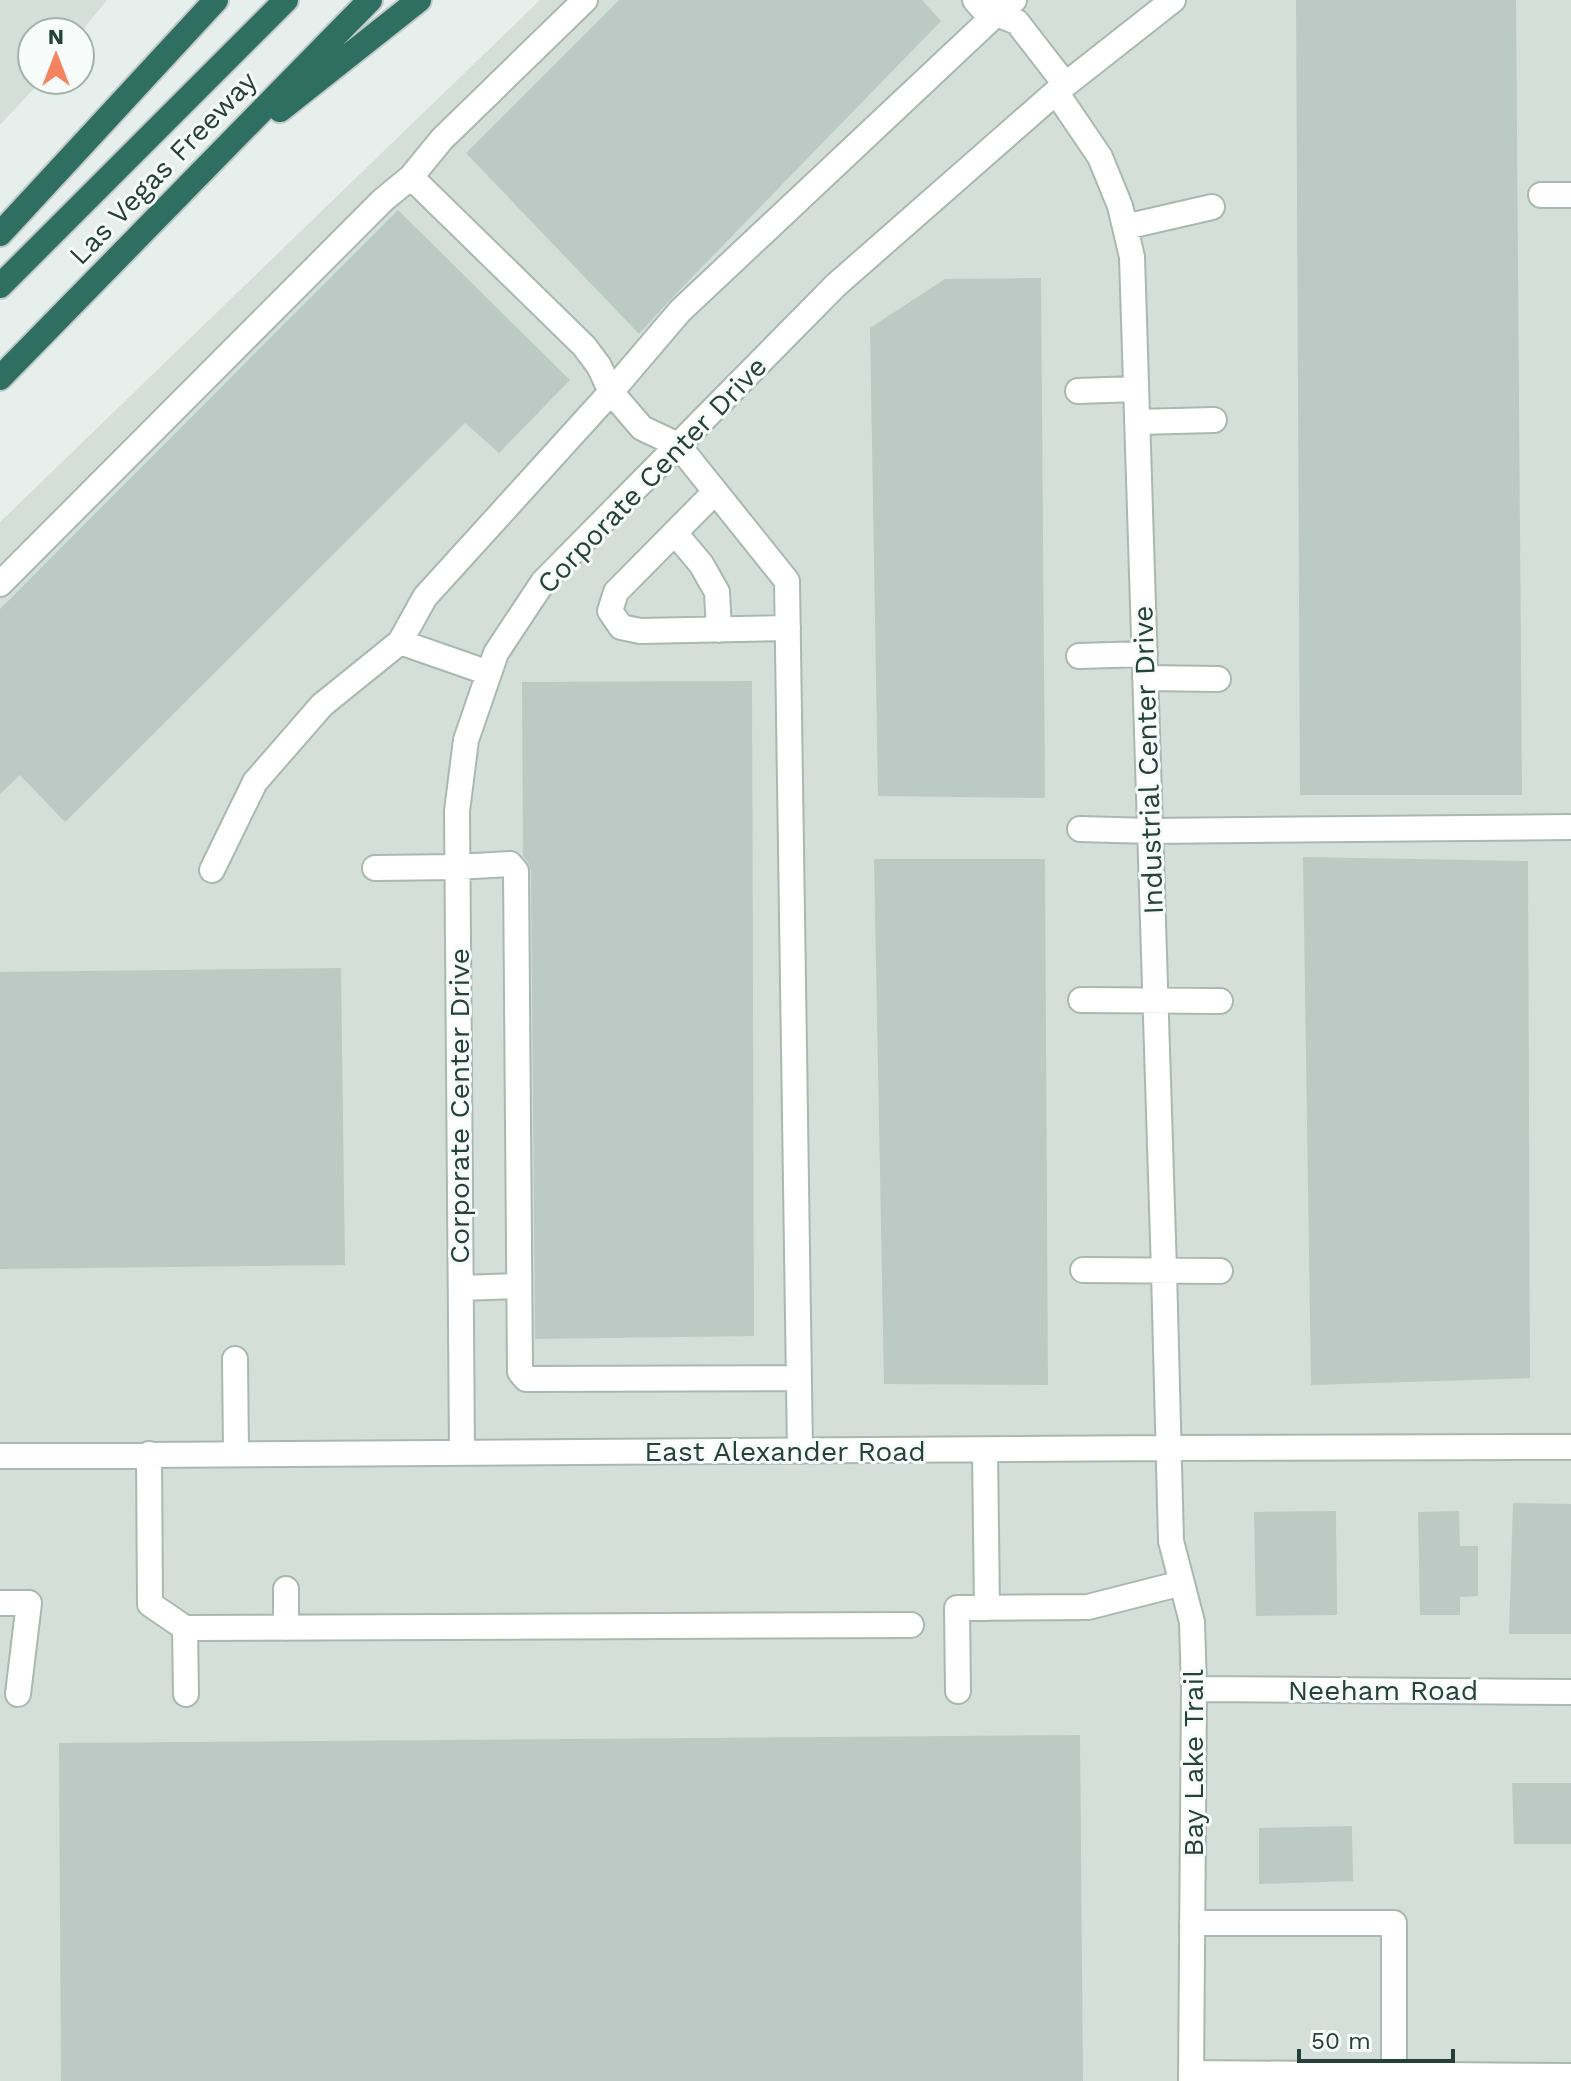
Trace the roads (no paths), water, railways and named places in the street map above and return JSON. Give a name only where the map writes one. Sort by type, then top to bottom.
[{"type":"highway","points":[[0,234],[216,0]]},
{"type":"highway","name":"Las Vegas Freeway","points":[[0,286],[286,0]]},
{"type":"highway","name":"Las Vegas Freeway","points":[[0,378],[370,0]]},
{"type":"highway","points":[[200,173],[419,0]]},
{"type":"street","points":[[0,584],[383,200],[411,177],[442,139],[585,0]]},
{"type":"street","name":"Industrial Center Drive","points":[[975,0],[982,8],[1005,7],[1060,88],[1100,157],[1120,206],[1132,257],[1167,1448]]},
{"type":"street","name":"Corporate Center Drive","points":[[462,1452],[457,811],[466,740],[496,653],[543,582],[836,285],[1060,88],[1173,0]]},
{"type":"street","points":[[212,870],[255,782],[322,705],[400,642],[425,597],[611,392],[680,311],[1005,7]]},
{"type":"street","points":[[411,177],[584,346],[599,366],[611,392],[642,428],[678,445],[787,581],[800,1451]]},
{"type":"street","points":[[1541,195],[1571,195]]},
{"type":"street","points":[[1125,227],[1212,207]]},
{"type":"street","points":[[1078,391],[1136,389]]},
{"type":"street","points":[[1137,422],[1214,420]]},
{"type":"street","points":[[715,492],[616,592],[610,611],[621,627],[640,631],[788,628]]},
{"type":"street","points":[[675,533],[701,564],[717,592],[719,630]]},
{"type":"street","points":[[400,642],[489,673]]},
{"type":"street","points":[[1079,656],[1218,679]]},
{"type":"street","points":[[1080,829],[1571,827]]},
{"type":"street","points":[[375,868],[510,864],[516,871],[520,1372],[526,1379],[799,1378]]},
{"type":"street","points":[[1081,1000],[1220,1001]]},
{"type":"street","points":[[1083,1270],[1220,1271]]},
{"type":"street","points":[[461,1288],[518,1286]]},
{"type":"street","points":[[235,1359],[236,1453]]},
{"type":"street","name":"East Alexander Road","points":[[0,1456],[1571,1447]]},
{"type":"street","name":"Bay Lake Trail","points":[[1167,1448],[1171,1541],[1192,1622],[1191,2077]]},
{"type":"street","points":[[985,1450],[987,1608]]},
{"type":"street","points":[[149,1454],[150,1604],[185,1628],[911,1625]]},
{"type":"street","points":[[958,1691],[957,1608],[1088,1607],[1182,1583]]},
{"type":"street","points":[[286,1589],[286,1628]]},
{"type":"street","points":[[0,1603],[29,1603],[18,1694]]},
{"type":"street","points":[[185,1628],[186,1694]]},
{"type":"street","name":"Neeham Road","points":[[1194,1689],[1571,1692]]},
{"type":"street","points":[[1192,1923],[1394,1923],[1394,2074]]},
{"type":"street","points":[[1191,2077],[1394,2074],[1520,2078],[1571,2076]]}]
